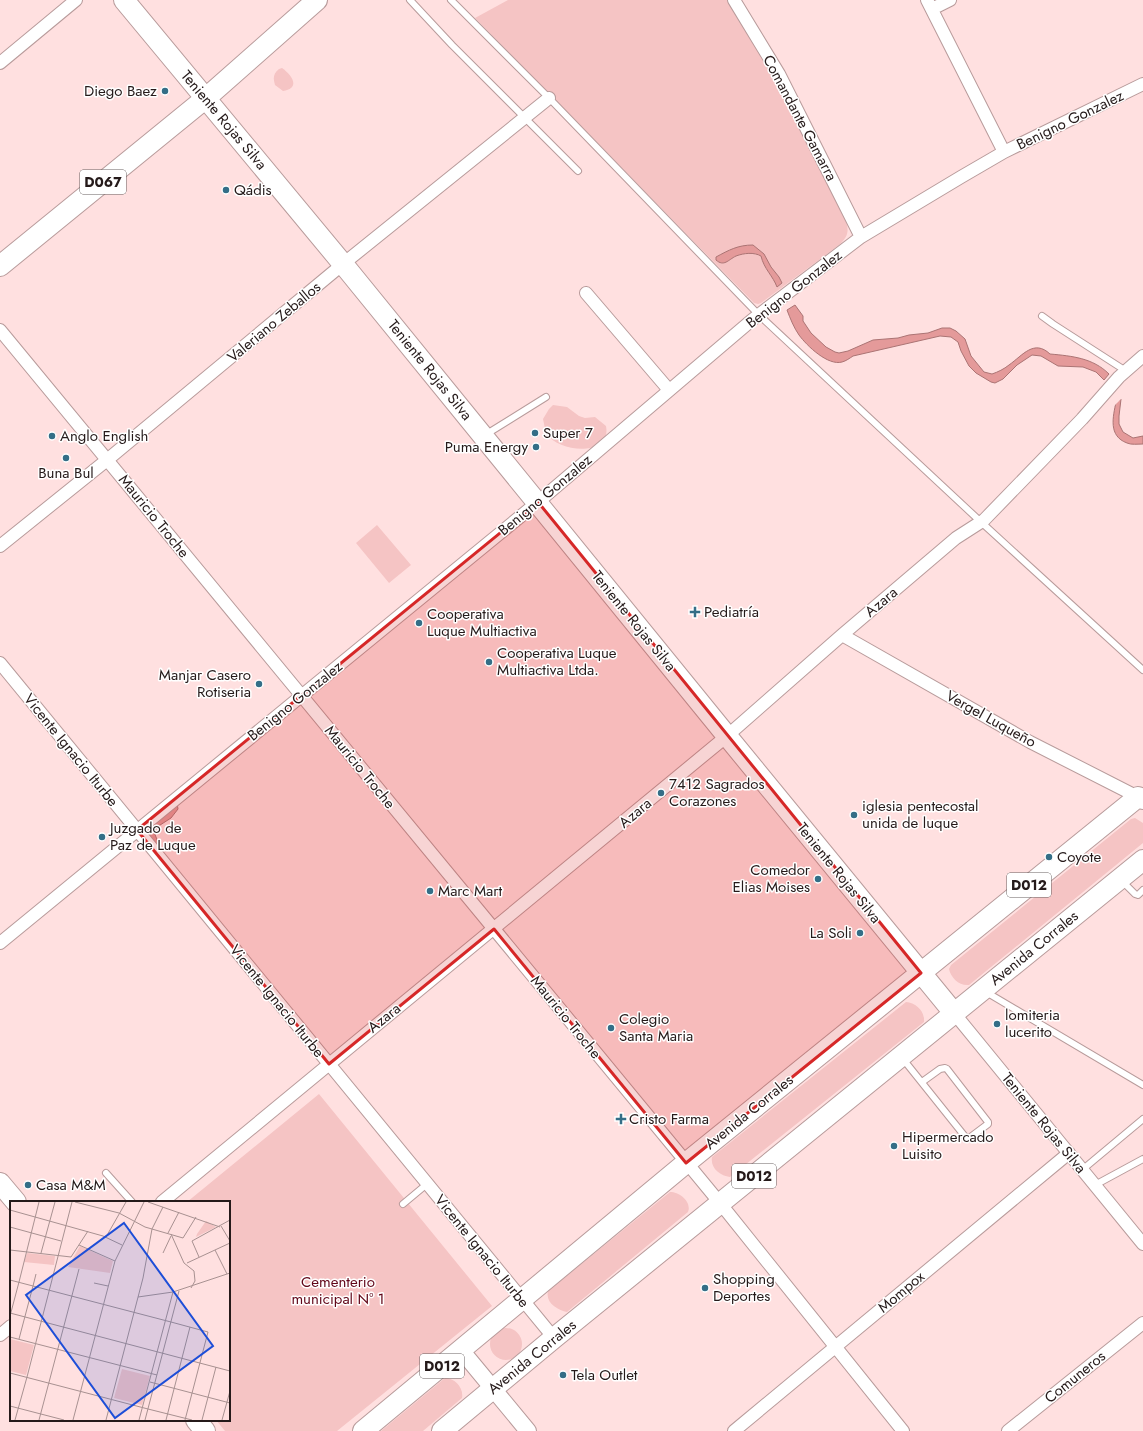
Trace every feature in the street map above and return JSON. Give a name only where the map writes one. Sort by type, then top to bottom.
[{"type":"main road","name":"Teniente Rojas Silva","points":[[124,0],[343,264],[954,1013]]},
{"type":"main road","name":"D067","points":[[0,266],[206,98],[317,0]]},
{"type":"main road","name":"Avenida Corrales","points":[[363,1431],[686,1162],[921,972],[1140,798]]},
{"type":"main road","name":"Avenida Corrales","points":[[442,1431],[554,1338],[1143,860]]},
{"type":"main road","points":[[0,1183],[15,1201]]},
{"type":"main road","points":[[197,1421],[205,1431]]},
{"type":"street","points":[[0,63],[76,0]]},
{"type":"street","name":"Comandante Gamarra","points":[[734,0],[779,74],[861,237]]},
{"type":"street","points":[[950,0],[929,4],[1004,152]]},
{"type":"street","name":"Benigno Gonzalez","points":[[0,943],[538,502],[759,315],[861,237],[1004,152],[1143,84]]},
{"type":"street","name":"Valeriano Zeballos","points":[[0,546],[107,460],[343,264],[549,98]]},
{"type":"street","points":[[586,293],[669,390]]},
{"type":"street","name":"Mauricio Troche","points":[[0,330],[686,1162],[903,1431]]},
{"type":"street","name":"Azara","points":[[163,1201],[727,736],[956,538],[981,522],[1082,419],[1122,374],[1143,356]]},
{"type":"street","name":"Vergel Luqueño","points":[[842,635],[1030,742],[1140,798]]},
{"type":"street","name":"Vicente Ignacio Iturbe","points":[[0,663],[554,1338]]},
{"type":"street","name":"Teniente Rojas Silva","points":[[954,1013],[1143,1244]]},
{"type":"street","name":"Mompox","points":[[734,1431],[1069,1153]]},
{"type":"street","name":"Comuneros","points":[[1008,1431],[1143,1323]]},
{"type":"street","points":[[0,1335],[10,1327]]},
{"type":"street","points":[[461,1350],[528,1431]]},
{"type":"lane","points":[[410,0],[452,45],[578,171]]},
{"type":"lane","points":[[451,0],[549,98],[759,315],[981,522],[1143,670]]},
{"type":"lane","points":[[1042,316],[1122,374]]},
{"type":"lane","points":[[483,436],[546,397]]},
{"type":"lane","points":[[1120,878],[1135,894],[1138,895],[1143,890]]},
{"type":"lane","points":[[982,990],[1143,1085]]},
{"type":"lane","points":[[901,1056],[967,1139],[988,1124],[947,1069],[940,1069],[922,1082]]},
{"type":"lane","points":[[1082,1170],[1143,1119]]},
{"type":"lane","points":[[1095,1185],[1143,1159]]},
{"type":"lane","points":[[106,1173],[131,1201]]},
{"type":"lane","points":[[403,1204],[427,1184]]},
{"type":"highlighted area","points":[[538,502],[921,973],[686,1163],[494,929],[329,1064],[137,830]]},
{"type":"green space","points":[[508,0],[727,0],[755,44],[844,215],[848,232],[843,241],[761,303],[754,303],[475,18]]},
{"type":"green space","points":[[282,68],[289,74],[293,81],[292,87],[283,91],[275,85],[274,78],[279,69]]},
{"type":"green space","points":[[553,405],[567,407],[579,416],[585,418],[595,417],[606,426],[606,436],[601,443],[593,447],[583,449],[562,445],[553,440],[546,433],[543,419]]},
{"type":"green space","points":[[377,525],[411,565],[389,583],[356,543]]},
{"type":"green space","points":[[1135,818],[1143,823],[1143,843],[969,985],[959,983],[954,978],[949,969],[951,965],[1131,819]]},
{"type":"green space","points":[[906,1002],[919,1008],[923,1014],[924,1022],[730,1177],[716,1171],[713,1165],[712,1157]]},
{"type":"green space","name":"Cementerio municipal Nº 1","points":[[319,1094],[492,1306],[337,1431],[225,1431],[217,1421],[230,1421],[230,1201],[188,1201]]},
{"type":"green space","points":[[670,1192],[678,1194],[687,1201],[689,1208],[688,1212],[567,1312],[560,1310],[550,1302],[548,1299],[548,1291]]},
{"type":"green space","points":[[503,1328],[509,1328],[519,1335],[522,1344],[521,1350],[515,1357],[509,1360],[503,1360],[493,1353],[490,1347],[490,1341],[497,1331]]},
{"type":"green space","points":[[445,1378],[449,1378],[458,1384],[462,1391],[462,1398],[423,1431],[381,1431]]},
{"type":"shaded area","points":[[753,245],[764,254],[771,267],[779,277],[782,283],[777,287],[764,265],[761,256],[749,253],[736,256],[724,263],[716,260],[716,257],[734,248]]},
{"type":"shaded area","points":[[795,305],[803,316],[803,321],[811,333],[826,347],[839,353],[848,351],[873,340],[898,338],[928,333],[942,328],[950,328],[965,339],[971,356],[984,372],[992,374],[1003,369],[1029,350],[1039,348],[1050,354],[1074,357],[1089,361],[1096,364],[1109,374],[1104,380],[1096,372],[1083,367],[1058,366],[1041,356],[1032,355],[1017,365],[1003,379],[995,383],[976,373],[969,366],[958,342],[951,337],[940,336],[853,356],[843,362],[830,361],[818,354],[799,335],[787,310]]},
{"type":"shaded area","points":[[1121,399],[1119,424],[1123,432],[1133,438],[1143,436],[1143,444],[1127,443],[1121,440],[1114,431],[1113,420],[1116,402]]},
{"type":"shaded area","points":[[177,803],[178,809],[171,818],[157,827],[154,832],[158,842],[157,847],[141,827]]},
{"type":"pier","points":[[1120,390],[1123,397],[1113,407],[1114,402],[1112,396]]},
{"type":"place","name":"Diego Baez","points":[[165,91]]},
{"type":"place","name":"Qádis","points":[[226,190]]},
{"type":"place","name":"Super 7","points":[[535,433]]},
{"type":"place","name":"Anglo English","points":[[52,436]]},
{"type":"place","name":"Puma Energy","points":[[536,447]]},
{"type":"place","name":"Buna Bul","points":[[66,458]]},
{"type":"place","name":"Pediatría","points":[[695,612]]},
{"type":"place","name":"Cooperativa Luque Multiactiva","points":[[419,623]]},
{"type":"place","name":"Cooperativa Luque Multiactiva Ltda.","points":[[489,662]]},
{"type":"place","name":"Manjar Casero Rotiseria","points":[[259,684]]},
{"type":"place","name":"7412 Sagrados Corazones","points":[[661,793]]},
{"type":"place","name":"iglesia pentecostal unida de luque","points":[[854,815]]},
{"type":"place","name":"Juzgado de Paz de Luque","points":[[102,837]]},
{"type":"place","name":"Coyote","points":[[1049,857]]},
{"type":"place","name":"Comedor Elias Moises","points":[[818,879]]},
{"type":"place","name":"Marc Mart","points":[[430,891]]},
{"type":"place","name":"La Soli","points":[[860,933]]},
{"type":"place","name":"lomiteria lucerito","points":[[997,1024]]},
{"type":"place","name":"Colegio Santa Maria","points":[[611,1028]]},
{"type":"place","name":"Cristo Farma","points":[[621,1119]]},
{"type":"place","name":"Hipermercado Luisito","points":[[894,1146]]},
{"type":"place","name":"Casa M&M","points":[[28,1185]]},
{"type":"place","name":"Shopping Deportes","points":[[705,1288]]},
{"type":"place","name":"Tela Outlet","points":[[563,1375]]}]
